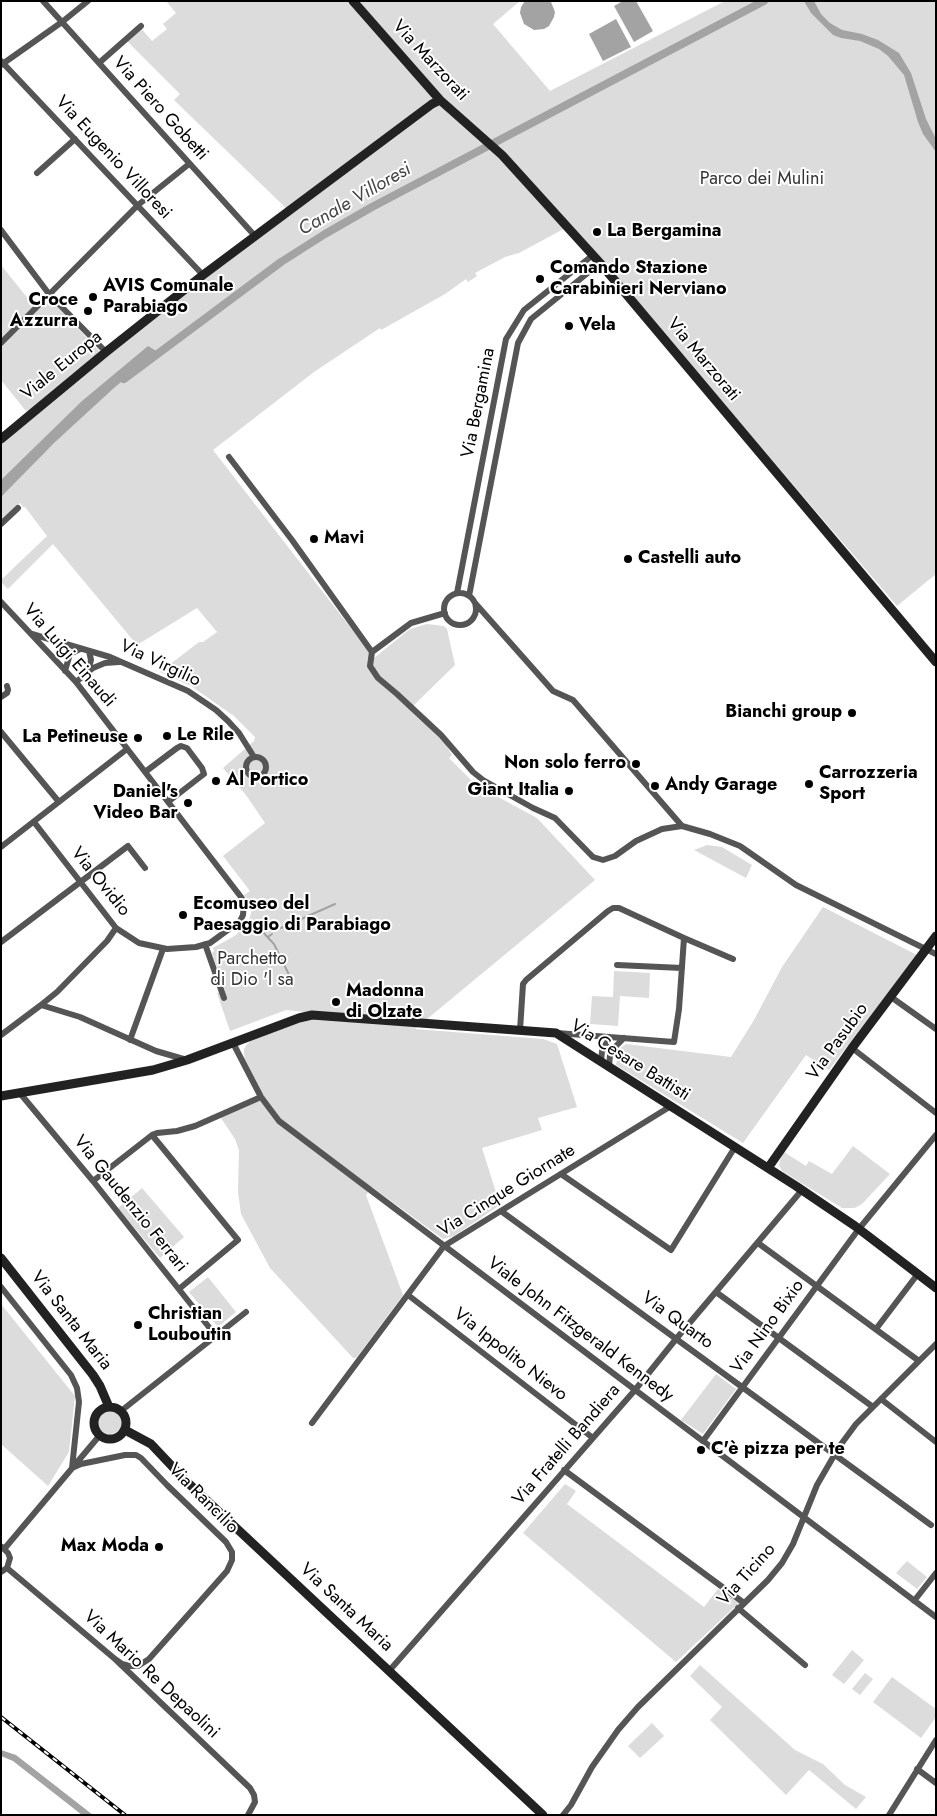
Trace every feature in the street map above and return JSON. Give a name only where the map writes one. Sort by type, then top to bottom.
[{"type":"street","name":"Via Piero Gobetti","points":[[43,1],[255,236]]},
{"type":"street","points":[[2,63],[62,22],[88,1]]},
{"type":"street","name":"Via Marzorati","points":[[353,1],[440,100],[502,155],[593,255],[936,662]]},
{"type":"street","points":[[99,63],[141,26]]},
{"type":"street","name":"Via Eugenio Villoresi","points":[[2,63],[203,275]]},
{"type":"street","name":"Viale Europa","points":[[1,439],[203,275],[288,210],[440,100]]},
{"type":"street","points":[[36,173],[75,139]]},
{"type":"street","points":[[1,343],[138,205],[189,164]]},
{"type":"street","points":[[1,230],[49,294],[106,352]]},
{"type":"street","name":"Via Bergamina","points":[[457,593],[506,339],[524,310],[593,255]]},
{"type":"street","name":"Via Bergamina","points":[[469,596],[518,343],[531,319],[600,263]]},
{"type":"street","points":[[228,456],[292,540],[372,652],[370,666],[378,678],[441,735],[473,772],[483,780],[555,818],[593,857],[603,860],[615,856],[636,842],[662,829],[682,826],[710,834],[740,846],[796,885],[936,954]]},
{"type":"street","points":[[1,524],[18,508]]},
{"type":"street","points":[[475,603],[475,614],[465,624],[450,621],[445,613],[446,601],[450,597],[457,593],[469,596],[553,691],[573,700],[682,826]]},
{"type":"street","name":"Via Luigi Einaudi","points":[[1,602],[76,682],[241,897]]},
{"type":"street","points":[[372,652],[411,623],[445,613]]},
{"type":"street","name":"Via Virgilio","points":[[30,634],[125,662],[188,691],[211,706],[239,733],[254,757]]},
{"type":"street","points":[[65,670],[70,654],[82,648]]},
{"type":"street","points":[[88,671],[92,660],[89,650]]},
{"type":"street","points":[[76,682],[88,671],[105,663],[125,662]]},
{"type":"street","points":[[1,697],[7,693],[7,686]]},
{"type":"street","points":[[1,732],[59,802]]},
{"type":"street","points":[[145,772],[177,748],[181,746],[187,748],[202,768],[204,774],[168,802]]},
{"type":"street","points":[[1,847],[127,749]]},
{"type":"street","name":"Via Ovidio","points":[[34,822],[116,928],[139,942],[164,949],[181,949],[210,942],[240,921],[244,909],[241,897]]},
{"type":"street","points":[[1,942],[128,846],[145,868]]},
{"type":"street","points":[[520,1030],[523,984],[526,980],[613,908],[619,908],[733,959]]},
{"type":"street","points":[[3,1031],[42,1005],[57,992],[107,941],[116,928]]},
{"type":"street","name":"Via Pasubio","points":[[768,1168],[852,1048],[936,936]]},
{"type":"street","points":[[556,1033],[674,1042],[684,938]]},
{"type":"street","points":[[205,944],[224,998]]},
{"type":"street","points":[[130,1040],[164,949]]},
{"type":"street","points":[[617,965],[682,968]]},
{"type":"street","points":[[891,997],[936,1029]]},
{"type":"street","points":[[42,1005],[80,1017],[156,1051],[187,1060]]},
{"type":"street","name":"Via Cesare Battisti","points":[[1,1096],[152,1070],[187,1060],[299,1018],[312,1016],[556,1033],[802,1190],[855,1226],[936,1288]]},
{"type":"street","points":[[601,1062],[602,1051],[610,1037]]},
{"type":"street","points":[[609,1067],[609,1060],[613,1049],[624,1038]]},
{"type":"street","name":"Viale John Fitzgerald Kennedy","points":[[233,1043],[261,1097],[279,1121],[936,1617]]},
{"type":"street","points":[[852,1048],[936,1113]]},
{"type":"street","name":"Via Gaudenzio Ferrari","points":[[19,1092],[93,1181],[216,1336]]},
{"type":"street","points":[[93,1181],[152,1135],[195,1126],[261,1097]]},
{"type":"street","name":"Via Cinque Giornate","points":[[312,1423],[444,1246],[671,1106]]},
{"type":"street","points":[[152,1135],[238,1240],[178,1289]]},
{"type":"street","points":[[858,1230],[936,1135]]},
{"type":"street","points":[[561,1174],[671,1250],[735,1147]]},
{"type":"street","name":"Via Fratelli Bandiera","points":[[389,1671],[636,1390],[676,1339],[802,1190]]},
{"type":"street","name":"Via Quarto","points":[[501,1211],[931,1525]]},
{"type":"street","name":"Via Nino Bixio","points":[[702,1441],[858,1230]]},
{"type":"street","points":[[758,1243],[919,1361]]},
{"type":"street","name":"Via Santa Maria","points":[[1,1258],[94,1375],[109,1407]]},
{"type":"street","points":[[876,1329],[918,1275]]},
{"type":"street","points":[[1,1287],[75,1381],[79,1402],[72,1468]]},
{"type":"street","points":[[716,1292],[873,1407]]},
{"type":"street","name":"Via Ippolito Nievo","points":[[408,1295],[593,1438]]},
{"type":"street","points":[[120,1410],[246,1312]]},
{"type":"street","name":"Via Ticino","points":[[563,1815],[571,1805],[592,1767],[618,1730],[670,1674],[744,1603],[782,1563],[793,1544],[817,1485],[835,1454],[856,1424],[936,1344]]},
{"type":"street","points":[[881,1398],[936,1442]]},
{"type":"street","points":[[109,1407],[120,1410],[125,1417],[125,1430],[120,1436],[112,1439],[100,1435],[95,1428],[94,1420],[101,1410],[109,1407]]},
{"type":"street","name":"Via Santa Maria","points":[[125,1430],[151,1444],[186,1481],[543,1815]]},
{"type":"street","points":[[3,1547],[100,1435]]},
{"type":"street","name":"Via Rancilio","points":[[72,1468],[81,1464],[125,1455],[136,1455],[226,1542],[232,1552],[232,1560],[227,1571],[146,1662],[138,1666],[130,1666],[122,1664],[115,1659]]},
{"type":"street","points":[[564,1470],[744,1603]]},
{"type":"street","name":"Via Mario Re Depaolini","points":[[3,1547],[10,1558],[4,1570],[115,1659],[250,1788],[255,1802],[248,1815]]},
{"type":"street","points":[[914,1601],[936,1573]]},
{"type":"street","points":[[738,1608],[805,1665]]},
{"type":"street","points":[[889,1815],[936,1740]]},
{"type":"street","points":[[917,1769],[936,1783]]},
{"type":"green space","name":"Parco dei Mulini","points":[[166,1],[520,1],[493,24],[550,91],[725,1],[936,1],[936,574],[897,606],[571,225],[519,253],[505,257],[475,273],[477,276],[468,282],[466,279],[445,294],[381,330],[380,328],[314,372],[213,450],[374,658],[410,629],[427,624],[444,626],[447,629],[455,665],[411,708],[446,745],[452,755],[449,758],[476,785],[537,818],[595,880],[415,1029],[543,1039],[557,1044],[577,1107],[538,1118],[542,1130],[482,1148],[500,1205],[454,1236],[443,1239],[372,1187],[366,1195],[403,1295],[356,1358],[353,1358],[270,1268],[241,1214],[238,1192],[239,1150],[235,1139],[219,1115],[262,1093],[244,1054],[247,1044],[254,1038],[289,1024],[310,1019],[360,1018],[286,1010],[230,1031],[217,993],[225,991],[212,953],[214,951],[213,948],[236,935],[249,921],[252,909],[244,895],[250,891],[223,856],[265,823],[246,795],[223,768],[254,741],[255,737],[234,716],[191,686],[160,672],[199,642],[203,642],[217,632],[197,608],[137,645],[53,544],[8,589],[1,582],[47,536],[20,503],[1,520],[1,434],[29,410],[26,411],[1,380],[1,265],[37,310],[51,300],[103,355],[290,212],[174,100],[180,94],[125,39],[139,26],[152,41],[167,29],[163,24],[176,13]]},
{"type":"green space","points":[[707,845],[722,847],[752,865],[746,878],[694,850]]},
{"type":"green space","points":[[823,907],[917,955],[829,1070],[806,1055],[743,1143],[616,1065],[619,1049],[626,1044],[731,1057],[754,1020],[782,967]]},
{"type":"green space","points":[[614,971],[650,973],[649,998],[620,996],[618,1026],[590,1024],[592,996],[613,997]]},
{"type":"green space","points":[[853,1146],[890,1174],[862,1204],[855,1208],[842,1208],[782,1171],[779,1165],[784,1152],[806,1166],[809,1161],[832,1174]]},
{"type":"green space","points":[[142,1188],[184,1237],[160,1258],[118,1208]]},
{"type":"green space","points":[[208,1277],[236,1312],[218,1327],[189,1292]]},
{"type":"green space","points":[[1,1304],[75,1396],[69,1452],[48,1486],[1,1444]]},
{"type":"green space","points":[[716,1374],[736,1389],[703,1434],[681,1420]]},
{"type":"green space","points":[[110,1410],[118,1414],[122,1422],[118,1430],[110,1434],[102,1430],[98,1422],[102,1414]]},
{"type":"green space","points":[[565,1484],[576,1491],[567,1504],[704,1607],[718,1589],[739,1603],[676,1662],[523,1533]]},
{"type":"green space","points":[[907,1561],[927,1577],[917,1589],[896,1573]]},
{"type":"green space","points":[[852,1650],[864,1660],[844,1684],[832,1675]]},
{"type":"green space","points":[[700,1665],[795,1750],[823,1764],[845,1785],[866,1797],[856,1809],[809,1770],[786,1795],[710,1720],[722,1707],[690,1676]]},
{"type":"green space","points":[[865,1673],[873,1679],[860,1695],[852,1689]]},
{"type":"green space","points":[[892,1677],[936,1709],[936,1717],[921,1738],[873,1702]]},
{"type":"green space","points":[[652,1723],[664,1736],[640,1758],[628,1746]]},
{"type":"shaded area","points":[[525,1],[551,2],[555,12],[549,26],[544,29],[534,30],[524,24],[520,13]]},
{"type":"shaded area","points":[[623,1],[636,1],[653,31],[634,42],[614,6]]},
{"type":"shaded area","points":[[804,1],[814,1],[821,14],[830,23],[842,30],[878,40],[899,53],[911,73],[926,119],[936,139],[936,152],[923,134],[918,122],[904,75],[888,56],[879,49],[860,41],[833,35],[811,13]]},
{"type":"shaded area","points":[[616,19],[631,47],[603,61],[589,34]]},
{"type":"shaded area","points":[[148,346],[158,352],[115,387],[54,443],[1,497],[1,480],[82,401]]},
{"type":"shaded area","points":[[1,1750],[16,1755],[93,1815],[82,1815],[13,1761],[1,1756]]},
{"type":"waterway","name":"Canale Villoresi","points":[[124,379],[281,262],[325,234],[372,207],[764,1]]},
{"type":"waterway","points":[[281,928],[335,904]]},
{"type":"waterway","points":[[253,926],[259,928],[274,944],[294,985]]},
{"type":"waterway","points":[[268,937],[272,934]]},
{"type":"railway","points":[[1,1717],[125,1815]]},
{"type":"place","name":"La Bergamina","points":[[597,232]]},
{"type":"place","name":"Comando Stazione Carabinieri Nerviano","points":[[540,279]]},
{"type":"place","name":"AVIS Comunale Parabiago","points":[[93,297]]},
{"type":"place","name":"Croce Azzurra","points":[[88,311]]},
{"type":"place","name":"Vela","points":[[569,326]]},
{"type":"place","name":"Mavi","points":[[314,539]]},
{"type":"place","name":"Castelli auto","points":[[628,559]]},
{"type":"place","name":"Bianchi group","points":[[852,713]]},
{"type":"place","name":"Le Rile","points":[[167,736]]},
{"type":"place","name":"La Petineuse","points":[[138,738]]},
{"type":"place","name":"Non solo ferro","points":[[636,764]]},
{"type":"place","name":"Al Portico","points":[[216,781]]},
{"type":"place","name":"Carrozzeria Sport","points":[[809,784]]},
{"type":"place","name":"Andy Garage","points":[[655,786]]},
{"type":"place","name":"Giant Italia","points":[[569,791]]},
{"type":"place","name":"Daniel's Video Bar","points":[[188,803]]},
{"type":"place","name":"Ecomuseo del Paesaggio di Parabiago","points":[[183,915]]},
{"type":"place","name":"Madonna di Olzate","points":[[336,1002]]},
{"type":"place","name":"Christian Louboutin","points":[[138,1325]]},
{"type":"place","name":"C'è pizza per te","points":[[701,1450]]},
{"type":"place","name":"Max Moda","points":[[159,1547]]},
{"type":"park label","name":"Parchetto di Dio 'l sa","points":[[252,970]]}]
